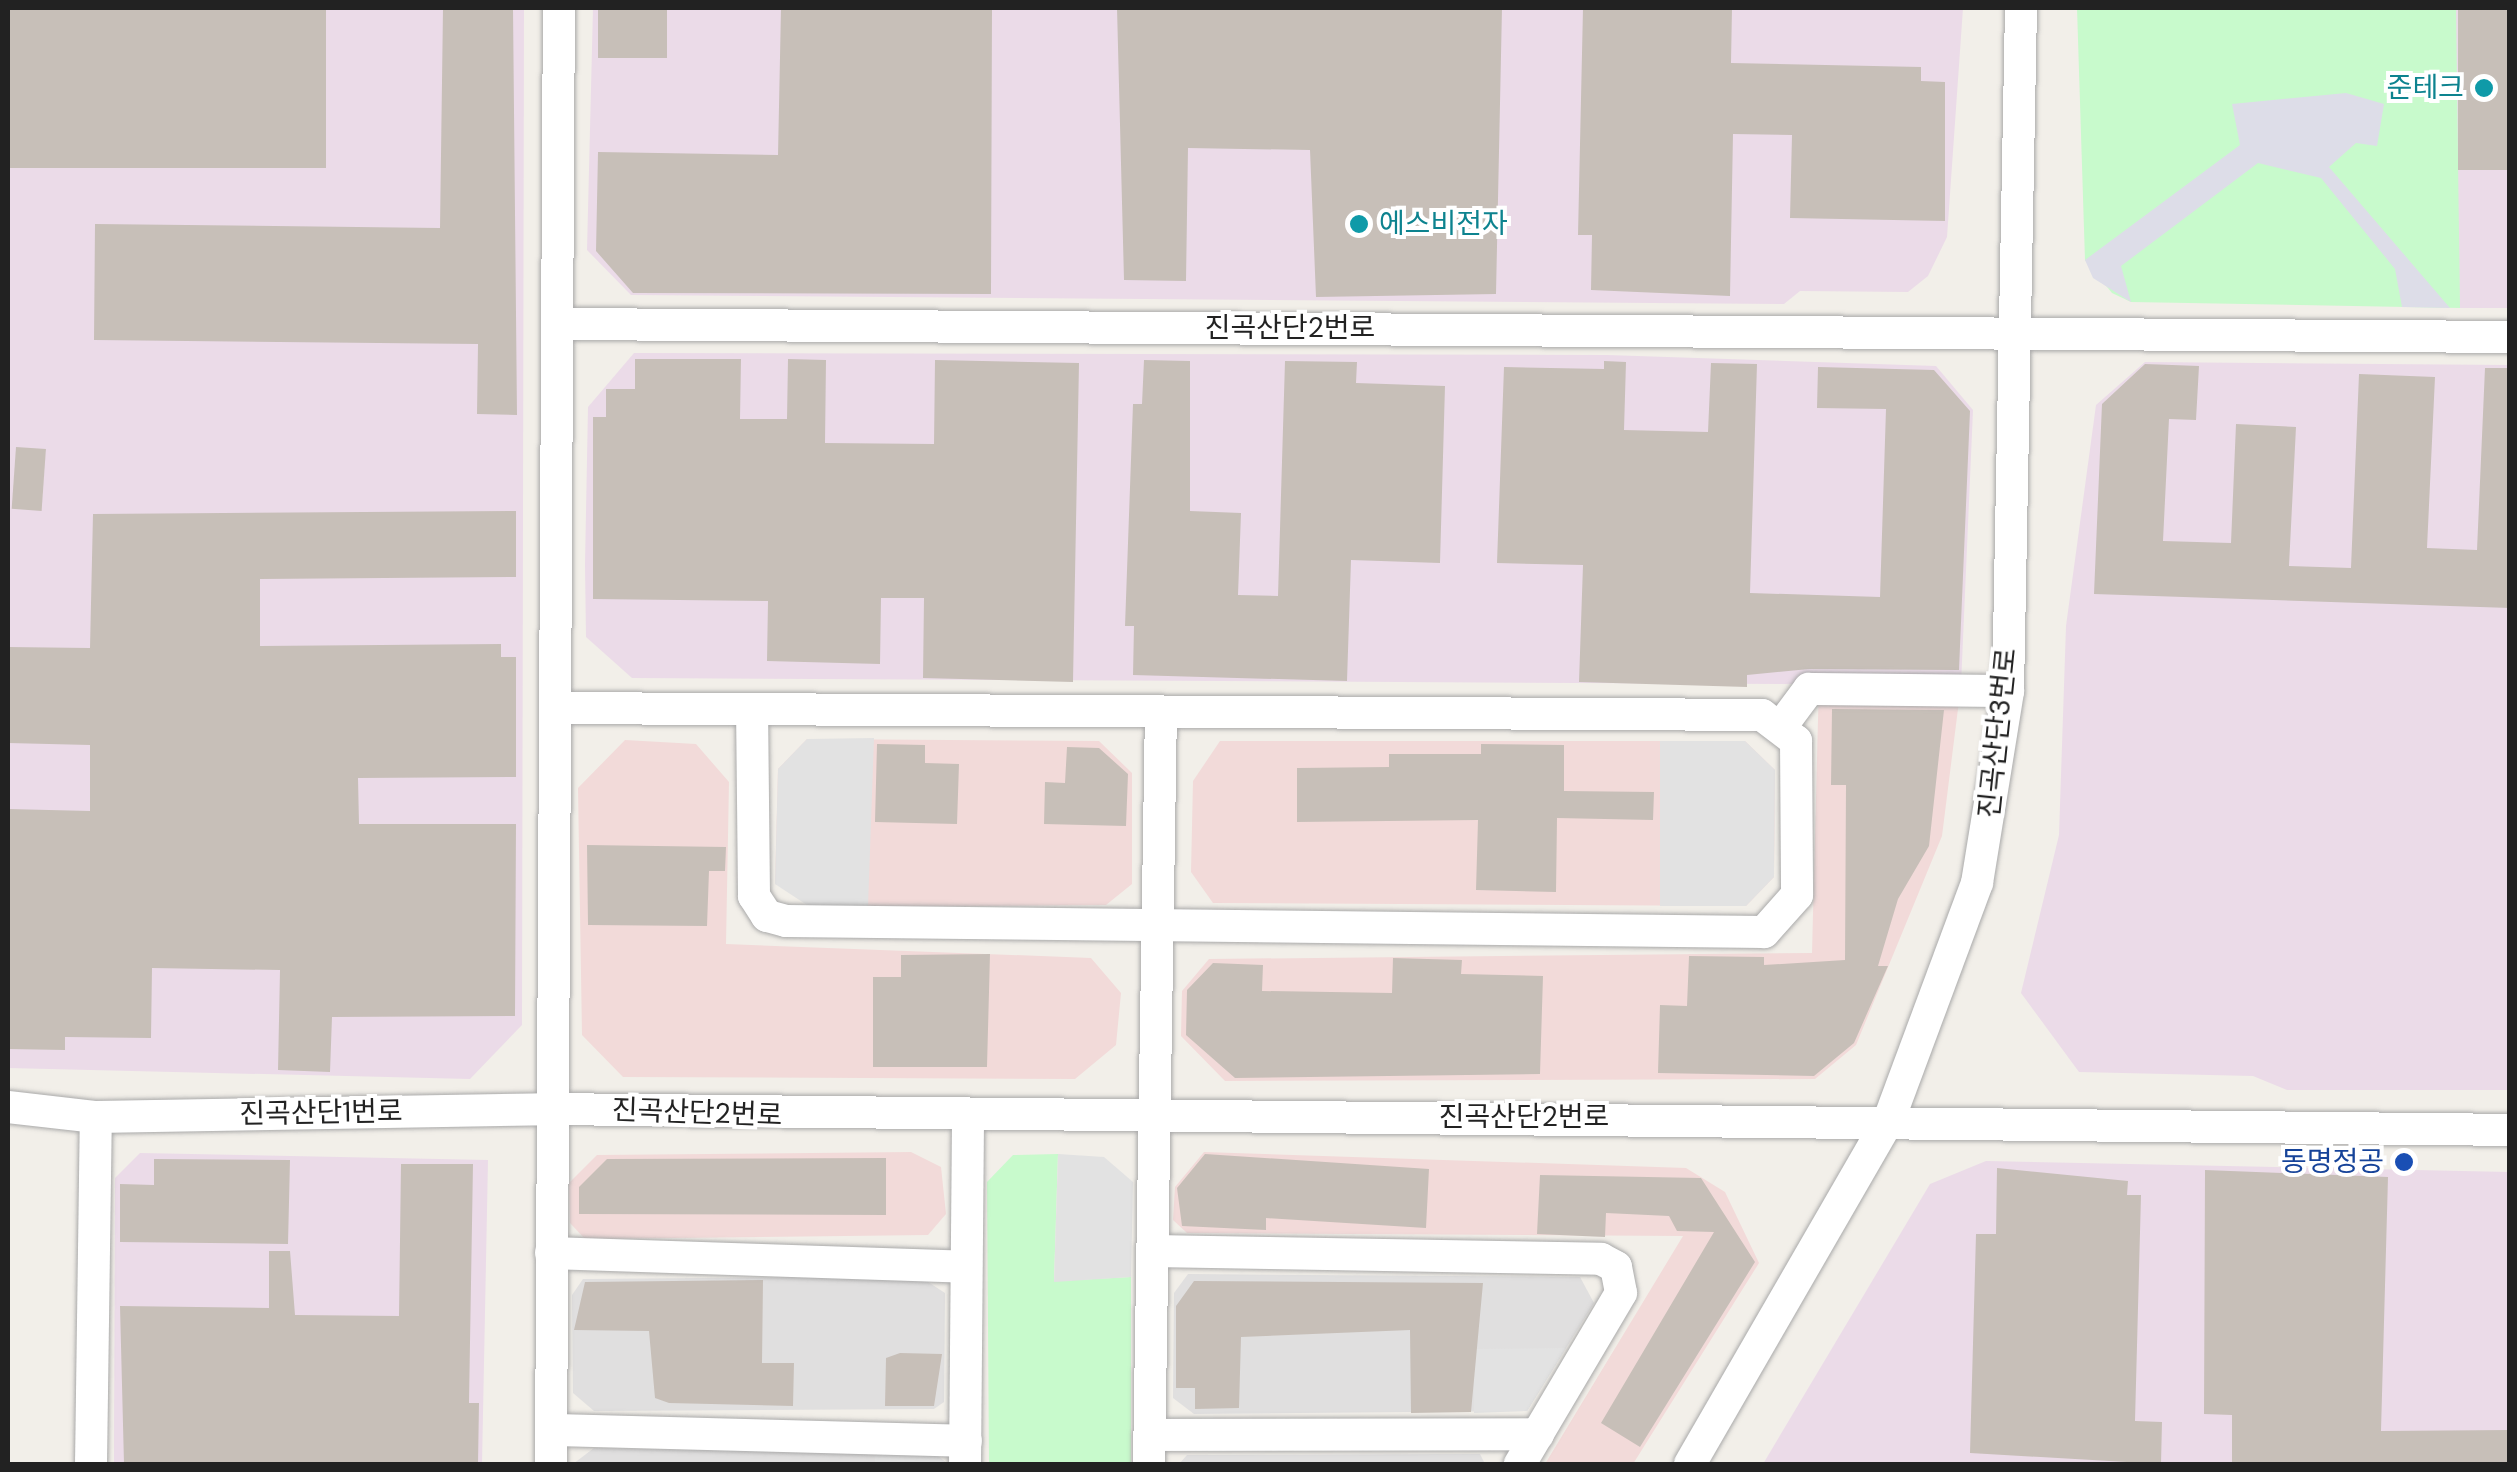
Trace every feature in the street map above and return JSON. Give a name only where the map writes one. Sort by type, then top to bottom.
[{"type":"street","points":[[551,1464],[547,1109],[561,324],[558,8]]},
{"type":"street","name":"진곡산단3번로","points":[[1690,1464],[1890,1117],[1978,883],[2008,691],[2019,333],[2021,8]]},
{"type":"street","name":"진곡산단2번로","points":[[561,324],[2019,333]]},
{"type":"street","points":[[2019,333],[2510,337]]},
{"type":"street","points":[[1783,724],[1809,689],[2008,691]]},
{"type":"street","points":[[555,708],[1762,715],[1783,724],[1796,741],[1797,896],[1764,932],[1158,929],[767,916],[754,896],[752,711]]},
{"type":"street","points":[[1161,712],[1158,1117],[1149,1450],[1538,1434]]},
{"type":"street","name":"진곡산단1번로","points":[[8,1107],[96,1117],[547,1109]]},
{"type":"street","name":"진곡산단2번로","points":[[547,1109],[968,1120],[1890,1117]]},
{"type":"street","points":[[91,1464],[96,1117]]},
{"type":"street","points":[[1890,1117],[2510,1130]]},
{"type":"street","points":[[553,1430],[966,1453],[968,1120]]},
{"type":"street","points":[[1154,1251],[1601,1260],[1616,1267],[1621,1294],[1520,1464]]},
{"type":"street","points":[[550,1253],[965,1267]]},
{"type":"shaded area","points":[[8,8],[524,8],[522,1025],[470,1079],[8,1068]]},
{"type":"shaded area","points":[[593,8],[1963,8],[1947,237],[1928,276],[1908,292],[1800,291],[1784,304],[631,295],[587,250]]},
{"type":"shaded area","points":[[2456,8],[2509,8],[2509,308],[2456,308]]},
{"type":"shaded area","points":[[2346,93],[2384,104],[2377,146],[2356,143],[2329,167],[2450,308],[2402,307],[2395,269],[2321,178],[2258,163],[2121,266],[2131,302],[2093,278],[2085,260],[2240,145],[2232,104]]},
{"type":"shaded area","points":[[634,353],[1607,355],[1936,366],[1973,410],[1961,685],[632,678],[586,637],[585,565],[588,407]]},
{"type":"shaded area","points":[[2145,362],[2509,365],[2509,1090],[2287,1090],[2253,1076],[2079,1072],[2021,993],[2059,835],[2066,626],[2096,405]]},
{"type":"shaded area","points":[[1819,681],[1961,685],[1942,836],[1856,1045],[1815,1079],[1225,1081],[1181,1036],[1182,991],[1209,959],[1812,953]]},
{"type":"shaded area","points":[[874,738],[868,907],[810,907],[775,884],[778,769],[807,739]]},
{"type":"shaded area","points":[[807,739],[1099,741],[1132,773],[1132,884],[1106,905],[868,907],[775,884],[778,769]]},
{"type":"shaded area","points":[[625,740],[696,744],[729,782],[726,944],[1091,958],[1121,993],[1116,1045],[1075,1079],[623,1077],[582,1035],[578,788]]},
{"type":"shaded area","points":[[1220,741],[1745,741],[1775,770],[1774,877],[1746,906],[1213,903],[1191,872],[1193,781]]},
{"type":"shaded area","points":[[1660,741],[1745,741],[1775,770],[1774,877],[1746,906],[1660,906]]},
{"type":"shaded area","points":[[911,1152],[941,1167],[946,1214],[928,1235],[585,1239],[570,1223],[569,1183],[597,1155]]},
{"type":"shaded area","points":[[1204,1152],[1686,1168],[1725,1192],[1759,1263],[1633,1464],[1545,1464],[1683,1236],[1187,1233],[1173,1220],[1175,1187]]},
{"type":"shaded area","points":[[140,1153],[488,1160],[482,1464],[114,1464],[115,1178]]},
{"type":"shaded area","points":[[1058,1154],[1104,1157],[1133,1182],[1131,1277],[1054,1282]]},
{"type":"shaded area","points":[[1986,1161],[2509,1172],[2509,1464],[1763,1464],[1930,1184]]},
{"type":"shaded area","points":[[1188,1274],[1580,1277],[1594,1303],[1527,1411],[1194,1414],[1173,1398],[1174,1293]]},
{"type":"shaded area","points":[[919,1276],[945,1293],[944,1402],[934,1409],[594,1411],[573,1393],[572,1295],[583,1279]]},
{"type":"shaded area","points":[[1566,1348],[1527,1411],[1474,1413],[1474,1349]]},
{"type":"shaded area","points":[[594,1448],[935,1454],[948,1464],[573,1464]]},
{"type":"shaded area","points":[[875,1453],[935,1454],[948,1464],[875,1464]]},
{"type":"shaded area","points":[[1480,1454],[1485,1464],[1179,1464],[1187,1455]]},
{"type":"green space","points":[[2077,8],[2456,8],[2460,308],[2131,302],[2112,293],[2085,260]]},
{"type":"green space","points":[[1058,1154],[1054,1281],[1131,1277],[1131,1464],[989,1464],[987,1182],[1013,1155]]},
{"type":"building","points":[[8,8],[326,8],[326,168],[8,168]]},
{"type":"building","points":[[443,8],[513,8],[517,415],[477,414],[478,344],[94,340],[95,224],[440,228]]},
{"type":"building","points":[[598,8],[667,8],[667,58],[598,58]]},
{"type":"building","points":[[781,8],[992,8],[991,294],[633,293],[596,251],[598,152],[778,155]]},
{"type":"building","points":[[1117,8],[1502,8],[1496,294],[1316,297],[1310,150],[1188,148],[1186,281],[1124,280]]},
{"type":"building","points":[[1583,8],[1732,8],[1731,63],[1921,67],[1921,81],[1945,82],[1945,221],[1790,218],[1792,135],[1733,134],[1730,296],[1591,290],[1592,235],[1578,235]]},
{"type":"building","name":"준테크","points":[[2458,8],[2510,8],[2510,170],[2458,170]]},
{"type":"building","points":[[635,359],[741,359],[740,419],[787,419],[788,359],[826,360],[825,443],[934,444],[935,360],[1079,363],[1073,682],[923,678],[924,598],[881,598],[880,664],[767,661],[768,601],[593,599],[593,417],[606,417],[606,389],[635,389]]},
{"type":"building","points":[[1144,360],[1190,361],[1190,511],[1241,513],[1238,595],[1278,596],[1285,361],[1357,362],[1356,383],[1445,386],[1440,563],[1351,560],[1347,681],[1133,675],[1134,626],[1125,626],[1133,404],[1142,404]]},
{"type":"building","points":[[1604,361],[1626,362],[1624,430],[1708,432],[1711,363],[1757,364],[1750,593],[1880,597],[1886,409],[1817,408],[1818,367],[1934,370],[1970,411],[1959,670],[1809,669],[1747,675],[1747,687],[1579,682],[1583,565],[1497,563],[1504,367],[1604,369]]},
{"type":"building","points":[[2145,364],[2199,366],[2196,420],[2169,419],[2163,541],[2231,543],[2236,424],[2296,427],[2289,566],[2351,568],[2359,374],[2435,377],[2427,548],[2477,550],[2485,368],[2510,368],[2510,608],[2094,594],[2102,404]]},
{"type":"building","points":[[16,447],[46,449],[42,511],[12,509]]},
{"type":"building","points":[[516,511],[516,577],[260,579],[260,646],[501,644],[501,657],[516,657],[516,777],[358,778],[359,824],[516,824],[515,1016],[332,1017],[330,1072],[278,1070],[280,970],[152,968],[151,1038],[65,1037],[65,1050],[8,1049],[8,809],[90,811],[90,745],[8,743],[8,647],[90,648],[93,514]]},
{"type":"building","points":[[1832,709],[1944,710],[1929,846],[1898,899],[1878,966],[1888,966],[1854,1043],[1814,1076],[1658,1073],[1660,1005],[1687,1006],[1689,956],[1764,957],[1764,965],[1845,960],[1846,785],[1831,785]]},
{"type":"building","points":[[877,744],[925,745],[925,763],[959,764],[957,824],[875,822]]},
{"type":"building","points":[[1481,744],[1564,745],[1564,791],[1654,792],[1653,820],[1557,818],[1556,892],[1476,890],[1478,820],[1297,822],[1297,768],[1389,767],[1389,754],[1481,754]]},
{"type":"building","points":[[1067,747],[1099,748],[1128,774],[1126,826],[1044,824],[1045,782],[1065,783]]},
{"type":"building","points":[[587,845],[726,847],[725,871],[709,871],[707,926],[588,925]]},
{"type":"building","points":[[990,954],[987,1067],[873,1067],[873,977],[901,977],[901,955]]},
{"type":"building","points":[[1393,958],[1462,960],[1461,974],[1543,976],[1540,1074],[1235,1078],[1186,1035],[1187,990],[1213,963],[1263,965],[1262,991],[1392,993]]},
{"type":"building","points":[[1205,1154],[1429,1169],[1426,1228],[1266,1218],[1266,1230],[1182,1226],[1177,1188]]},
{"type":"building","points":[[886,1158],[886,1215],[579,1214],[579,1187],[607,1159]]},
{"type":"building","points":[[154,1159],[290,1160],[288,1244],[120,1242],[120,1184],[154,1185]]},
{"type":"building","points":[[401,1164],[473,1164],[469,1403],[479,1403],[478,1464],[124,1464],[120,1306],[269,1308],[269,1251],[290,1251],[295,1315],[399,1316]]},
{"type":"building","points":[[1997,1168],[2128,1181],[2127,1195],[2141,1195],[2135,1421],[2162,1422],[2161,1464],[1970,1453],[1976,1234],[1996,1234]]},
{"type":"building","points":[[2205,1170],[2388,1177],[2381,1431],[2510,1430],[2510,1464],[2232,1464],[2232,1415],[2204,1414]]},
{"type":"building","points":[[1540,1175],[1701,1178],[1755,1262],[1640,1447],[1601,1423],[1714,1232],[1677,1231],[1669,1216],[1606,1213],[1605,1237],[1537,1234]]},
{"type":"building","points":[[763,1280],[762,1363],[794,1363],[793,1406],[669,1403],[655,1398],[649,1331],[574,1330],[585,1282]]},
{"type":"building","points":[[1194,1281],[1483,1283],[1471,1412],[1411,1413],[1410,1330],[1241,1337],[1239,1408],[1195,1409],[1195,1388],[1176,1388],[1176,1306]]},
{"type":"building","points":[[900,1353],[942,1354],[934,1406],[885,1406],[886,1358]]},
{"type":"place","name":"준테크","points":[[2484,88]]},
{"type":"place","name":"에스비전자","points":[[1359,224]]},
{"type":"place","name":"동명정공","points":[[2404,1162]]}]
